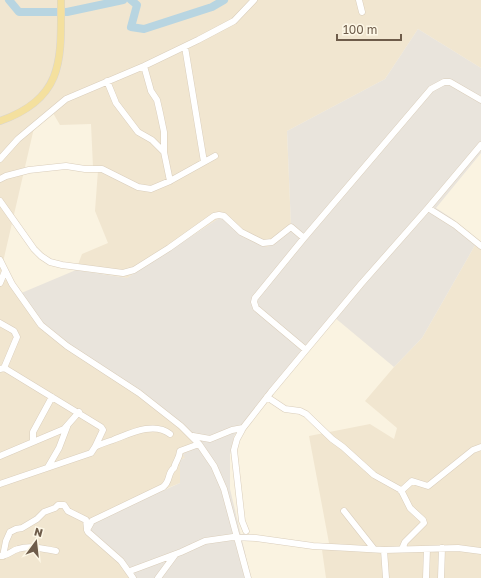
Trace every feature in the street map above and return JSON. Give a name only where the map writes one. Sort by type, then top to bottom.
[{"type":"main road","points":[[0,122],[13,117],[33,104],[48,89],[56,73],[61,51],[61,1]]},
{"type":"street","points":[[0,158],[18,139],[70,96],[144,66],[185,46],[234,20],[254,0]]},
{"type":"street","points":[[359,0],[362,12]]},
{"type":"street","points":[[185,46],[204,162]]},
{"type":"street","points":[[144,66],[151,91],[157,100],[164,132],[164,152],[170,181]]},
{"type":"street","points":[[107,82],[116,103],[138,132],[152,140],[164,152]]},
{"type":"street","points":[[306,350],[256,308],[254,302],[256,298],[304,238],[433,87],[444,82],[450,82],[481,100]]},
{"type":"street","points":[[246,531],[242,521],[234,455],[237,440],[243,428],[366,278],[481,145]]},
{"type":"street","points":[[0,179],[29,170],[66,166],[85,169],[102,169],[138,187],[149,189],[156,188],[216,156]]},
{"type":"street","points":[[0,201],[34,249],[50,262],[123,273],[130,272],[140,266],[176,244],[214,216],[219,215],[227,217],[241,232],[263,243],[272,242],[291,227],[304,238]]},
{"type":"street","points":[[428,208],[455,225],[481,246]]},
{"type":"street","points":[[0,260],[18,295],[44,328],[67,346],[139,393],[191,435],[199,444],[219,476],[229,504],[248,578]]},
{"type":"street","points":[[0,283],[5,271]]},
{"type":"street","points":[[0,323],[14,330],[17,337],[2,369],[79,412],[102,428],[95,447],[91,453],[0,484]]},
{"type":"street","points":[[33,442],[33,432],[52,397]]},
{"type":"street","points":[[267,397],[285,409],[300,411],[306,414],[332,439],[374,475],[401,491],[410,508],[423,520],[424,523],[405,542],[402,549]]},
{"type":"street","points":[[48,467],[59,448],[67,427],[79,412]]},
{"type":"street","points":[[0,456],[67,427]]},
{"type":"street","points":[[95,447],[132,432],[155,428],[166,430],[170,434]]},
{"type":"street","points":[[191,435],[210,439],[232,430],[243,428]]},
{"type":"street","points":[[56,551],[26,547],[16,550],[7,556],[1,556],[10,532],[22,528],[37,519],[44,512],[55,508],[58,505],[64,505],[68,511],[89,520],[163,487],[168,482],[171,471],[174,468],[174,463],[179,459],[180,451],[199,444]]},
{"type":"street","points":[[401,491],[412,481],[428,486],[473,450],[481,446]]},
{"type":"street","points":[[344,511],[374,549]]},
{"type":"street","points":[[89,520],[87,530],[121,561],[130,571],[133,578]]},
{"type":"street","points":[[235,526],[256,538]]},
{"type":"street","points":[[130,571],[176,554],[205,541],[237,537],[256,538],[313,546],[384,550],[458,548],[481,551]]},
{"type":"street","points":[[442,548],[442,578]]},
{"type":"street","points":[[426,578],[427,549]]},
{"type":"street","points":[[384,550],[386,578]]},
{"type":"street","points":[[158,578],[176,554]]},
{"type":"shaded area","points":[[0,0],[481,0],[481,68],[418,29],[385,79],[287,131],[291,227],[267,248],[243,237],[221,217],[127,278],[76,270],[82,254],[108,243],[95,211],[98,170],[93,167],[91,124],[60,125],[53,113],[34,128],[0,275]]},
{"type":"shaded area","points":[[418,29],[481,68],[481,153],[436,208],[453,219],[478,240],[422,338],[394,367],[334,317],[264,397],[234,436],[230,455],[230,489],[251,578],[135,578],[128,565],[89,530],[93,522],[180,483],[180,460],[185,458],[183,454],[189,451],[196,437],[132,387],[40,324],[19,294],[76,270],[127,278],[221,217],[243,237],[267,247],[291,227],[287,131],[385,79]]},
{"type":"shaded area","points":[[478,240],[481,242],[481,578],[326,578],[321,543],[329,543],[309,436],[370,424],[394,439],[397,428],[365,401],[394,367],[422,338]]},
{"type":"shaded area","points":[[9,279],[19,294],[196,437],[185,458],[180,460],[180,483],[150,495],[122,559],[128,565],[135,578],[0,578],[0,281]]},
{"type":"waterway","points":[[9,0],[19,12],[67,12],[123,0]]},
{"type":"waterway","points":[[131,0],[137,5],[131,27],[144,29],[212,7],[224,0]]}]
